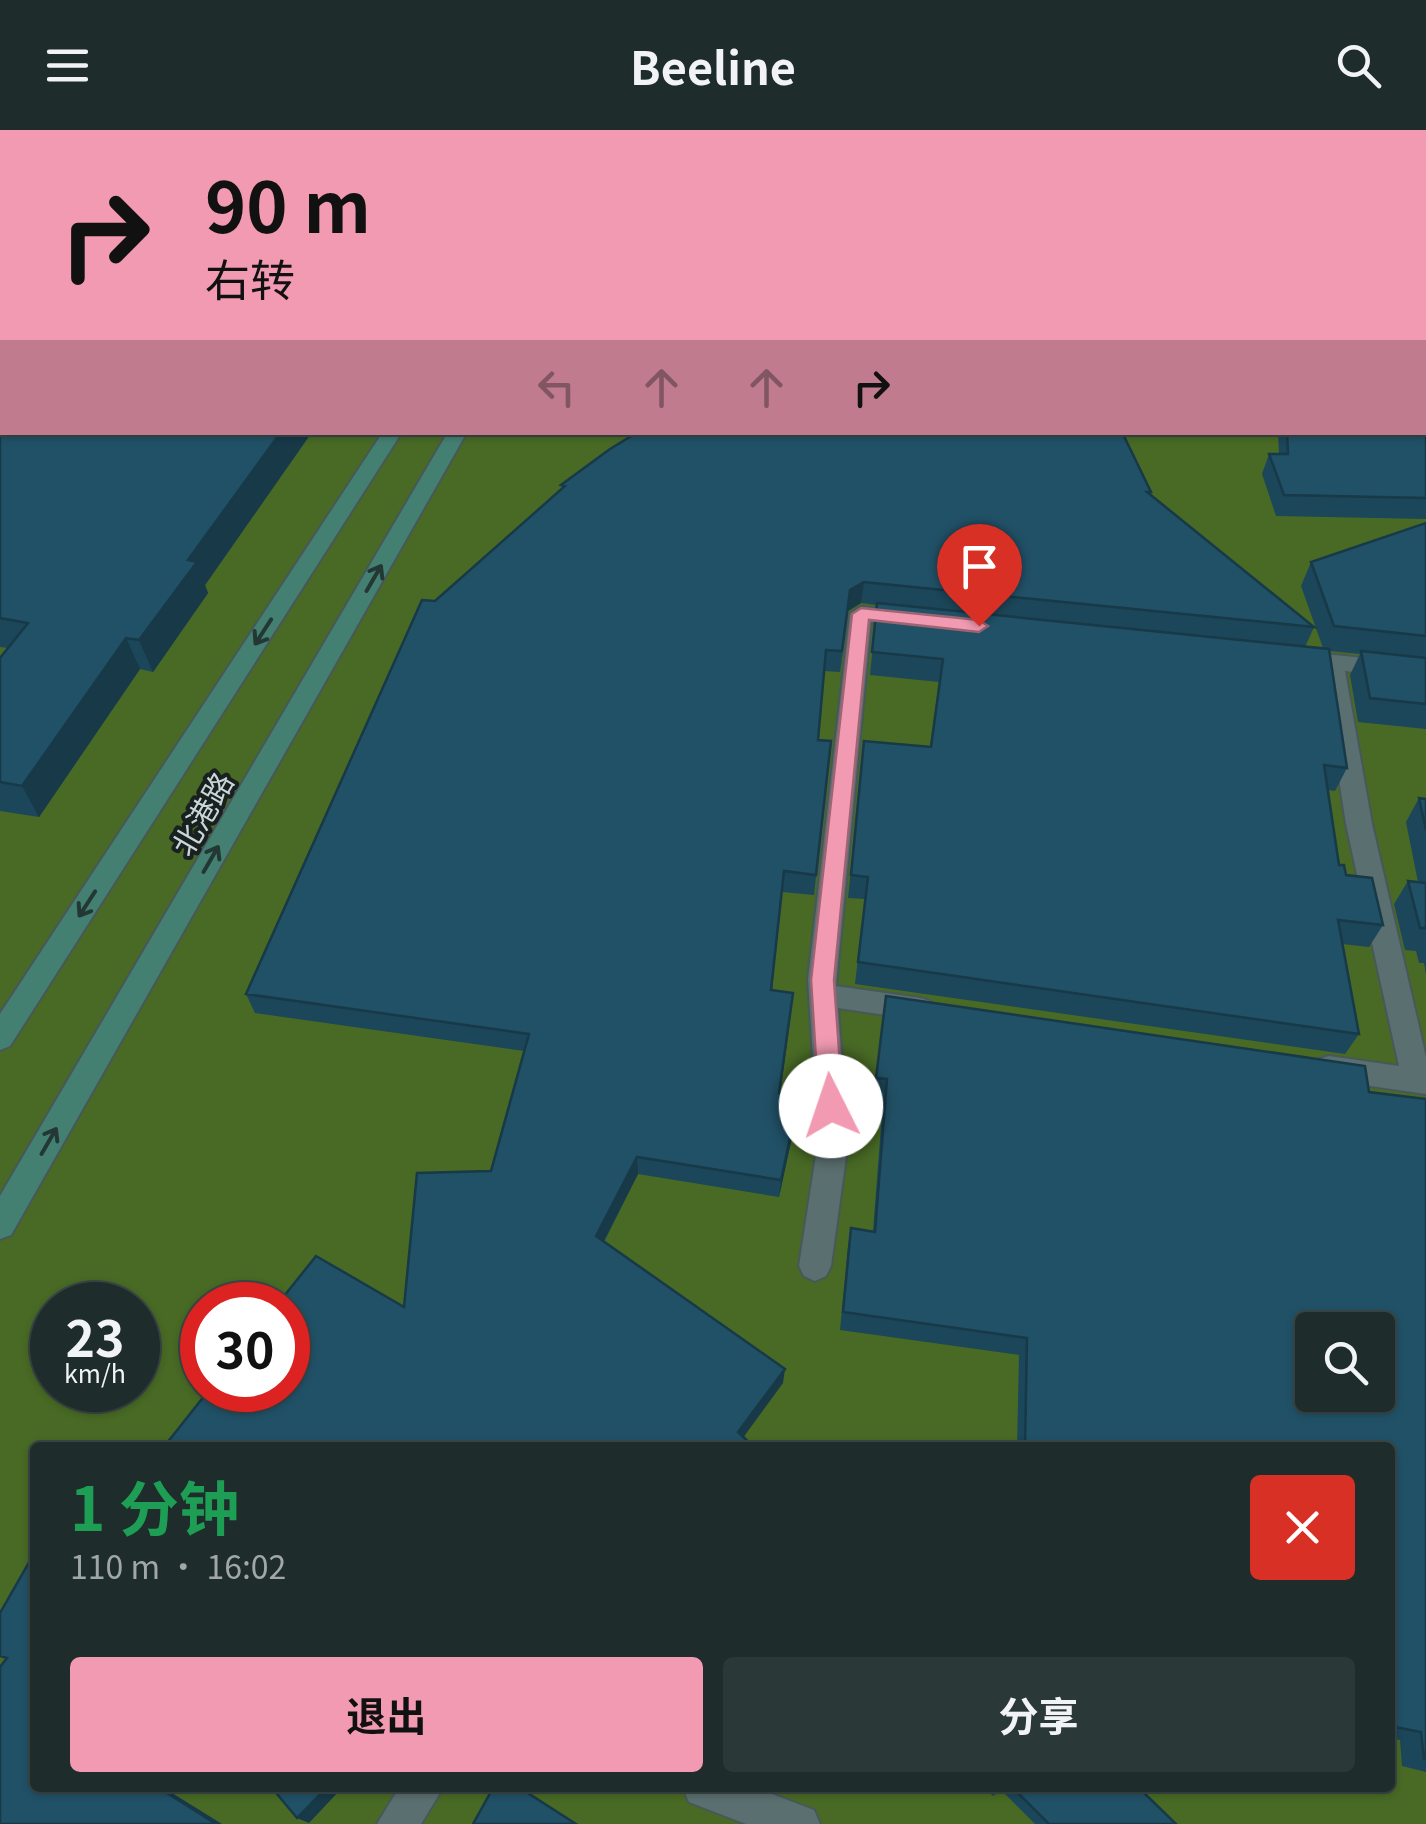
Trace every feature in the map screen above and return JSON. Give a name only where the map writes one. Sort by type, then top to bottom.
[{"type":"main road","name":"北港路","points":[[0,1038],[391,435]]},
{"type":"main road","name":"北港路","points":[[0,1226],[456,435]]},
{"type":"street","points":[[816,1266],[833,1142],[822,980],[861,614],[940,622]]},
{"type":"street","points":[[1273,656],[1426,672]]},
{"type":"street","points":[[1298,1064],[1421,1081],[1360,824],[1332,662]]},
{"type":"street","points":[[824,996],[942,1012]]},
{"type":"street","points":[[398,1824],[420,1792]]},
{"type":"street","points":[[714,1792],[800,1824]]},
{"type":"green space","points":[[0,435],[1426,435],[1426,1824],[0,1824]]},
{"type":"building","points":[[0,435],[279,435],[188,560],[197,562],[139,640],[126,638],[22,786],[0,782],[0,658],[28,623],[0,618]]},
{"type":"building","points":[[633,435],[1123,435],[1151,492],[1147,492],[1314,627],[864,582],[850,590],[842,651],[826,650],[818,740],[831,741],[816,875],[784,871],[771,990],[793,993],[779,1093],[799,1096],[781,1180],[637,1157],[596,1236],[785,1369],[738,1432],[749,1442],[168,1442],[192,1412],[310,1412],[310,1282],[295,1282],[316,1256],[404,1307],[417,1173],[491,1171],[529,1034],[246,994],[422,600],[435,601],[565,486],[561,485]]},
{"type":"building","points":[[1287,435],[1426,435],[1426,498],[1284,495],[1269,454],[1288,454]]},
{"type":"building","points":[[1426,523],[1426,636],[1334,626],[1311,562]]},
{"type":"building","points":[[877,603],[1329,649],[1347,768],[1324,765],[1339,865],[1344,865],[1346,875],[1372,878],[1383,925],[1338,920],[1359,1034],[858,962],[868,877],[851,875],[864,741],[931,747],[943,659],[872,652]]},
{"type":"building","points":[[1361,651],[1426,658],[1426,704],[1370,698]]},
{"type":"building","points":[[1419,798],[1426,799],[1426,830]]},
{"type":"building","points":[[1408,881],[1426,883],[1426,928],[1420,928]]},
{"type":"building","points":[[886,996],[1365,1066],[1369,1092],[1426,1099],[1426,1759],[1421,1732],[1395,1727],[1395,1442],[1025,1442],[1027,1338],[843,1312],[851,1228],[875,1232],[887,1079],[876,1078]]},
{"type":"building","points":[[30,1561],[30,1792],[165,1792],[216,1824],[0,1824],[0,1667],[7,1658],[0,1656],[0,1613]]},
{"type":"building","points":[[275,1792],[322,1792],[297,1818]]},
{"type":"building","points":[[491,1792],[526,1792],[576,1824],[473,1824]]},
{"type":"building","points":[[1017,1792],[1143,1792],[1176,1824],[1049,1824]]},
{"type":"route","points":[[831,1106],[822,980],[861,614],[979,626]]}]
